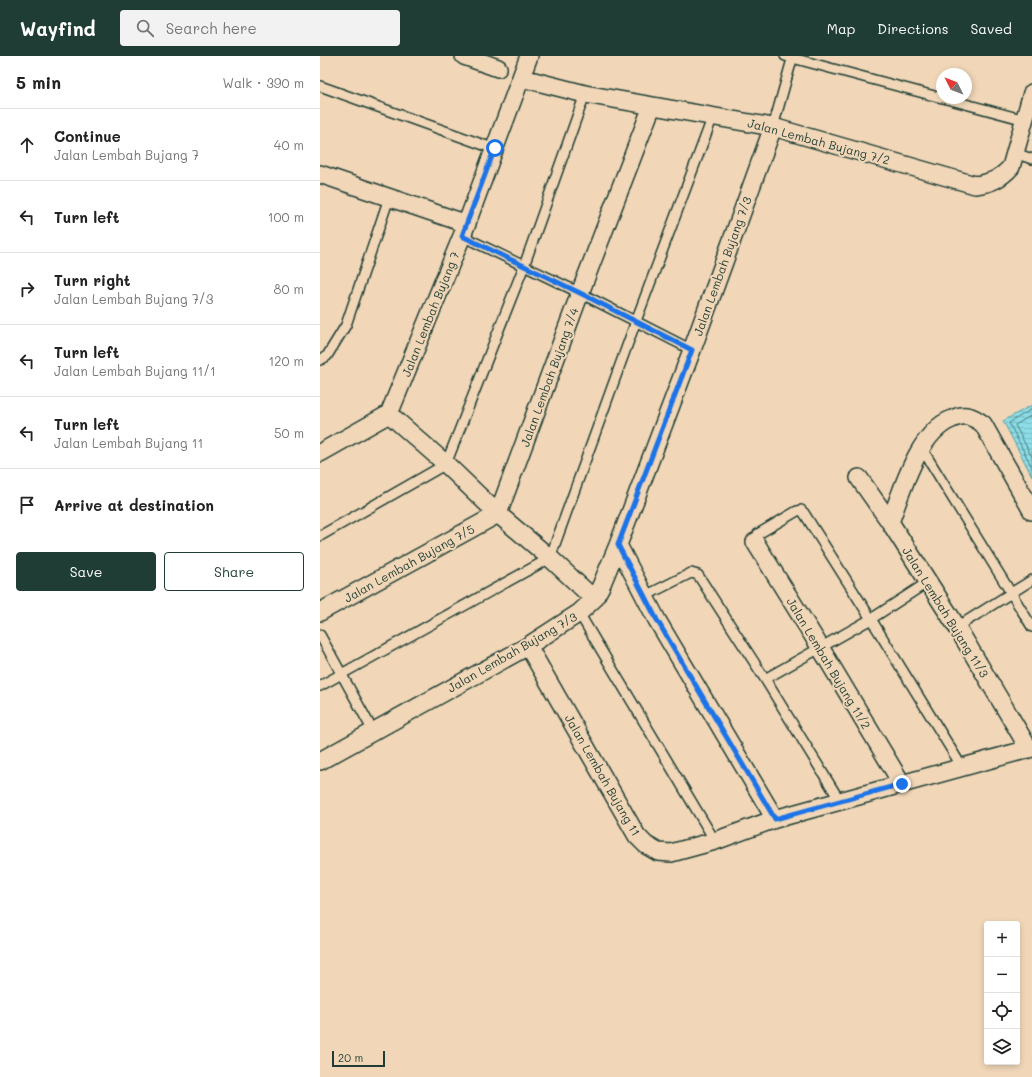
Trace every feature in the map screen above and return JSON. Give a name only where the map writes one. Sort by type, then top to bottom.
[{"type":"street","points":[[464,56],[498,68]]},
{"type":"street","name":"Jalan Lembah Bujang 7","points":[[389,414],[464,230],[529,56]]},
{"type":"street","name":"Jalan Lembah Bujang 7/2","points":[[522,78],[585,94],[773,127],[975,185],[994,181],[1011,167],[1032,93]]},
{"type":"street","name":"Jalan Lembah Bujang 7/4","points":[[498,514],[580,293],[652,106]]},
{"type":"street","name":"Jalan Lembah Bujang 7/3","points":[[320,761],[528,646],[579,614],[594,599],[618,545],[692,350],[773,127]]},
{"type":"street","points":[[320,174],[389,198],[464,230]]},
{"type":"street","points":[[320,453],[389,414],[446,464],[498,514],[550,558],[594,599]]},
{"type":"street","points":[[890,522],[903,486],[921,446],[932,431],[946,421],[960,416],[972,417],[983,424],[1027,493],[1032,510]]},
{"type":"street","name":"Jalan Lembah Bujang 11/3","points":[[860,478],[957,627],[1030,749]]},
{"type":"street","name":"Jalan Lembah Bujang 7/5","points":[[320,612],[498,514]]},
{"type":"street","name":"Jalan Lembah Bujang 11/2","points":[[755,542],[902,784]]},
{"type":"street","points":[[618,545],[657,620],[775,819]]},
{"type":"street","name":"Jalan Lembah Bujang 11","points":[[528,646],[637,836],[646,845],[658,852],[671,853],[714,841],[775,819],[1030,749]]},
{"type":"lane","points":[[773,127],[791,56],[936,96]]},
{"type":"lane","points":[[320,86],[495,148]]},
{"type":"lane","points":[[320,536],[446,464],[524,266],[585,94]]},
{"type":"lane","points":[[965,104],[1025,120]]},
{"type":"lane","points":[[320,686],[550,558],[636,321],[713,116]]},
{"type":"lane","points":[[1015,153],[1032,159]]},
{"type":"lane","points":[[320,360],[327,356],[346,325],[389,198]]},
{"type":"lane","points":[[464,230],[524,266],[692,350]]},
{"type":"lane","points":[[921,446],[1032,627]]},
{"type":"lane","points":[[755,542],[758,534],[797,511],[801,510],[808,517],[962,767]]},
{"type":"lane","points":[[645,596],[691,573],[698,575],[765,679],[840,801]]},
{"type":"lane","points":[[957,627],[1032,580]]},
{"type":"lane","points":[[765,679],[871,619],[928,582]]},
{"type":"lane","points":[[579,614],[714,841]]},
{"type":"lane","points":[[320,635],[373,731]]},
{"type":"water","points":[[1032,405],[1032,476],[1003,421]]},
{"type":"route","points":[[495,148],[462,236],[580,293],[692,350],[618,545],[657,620],[775,819],[902,784]]}]
